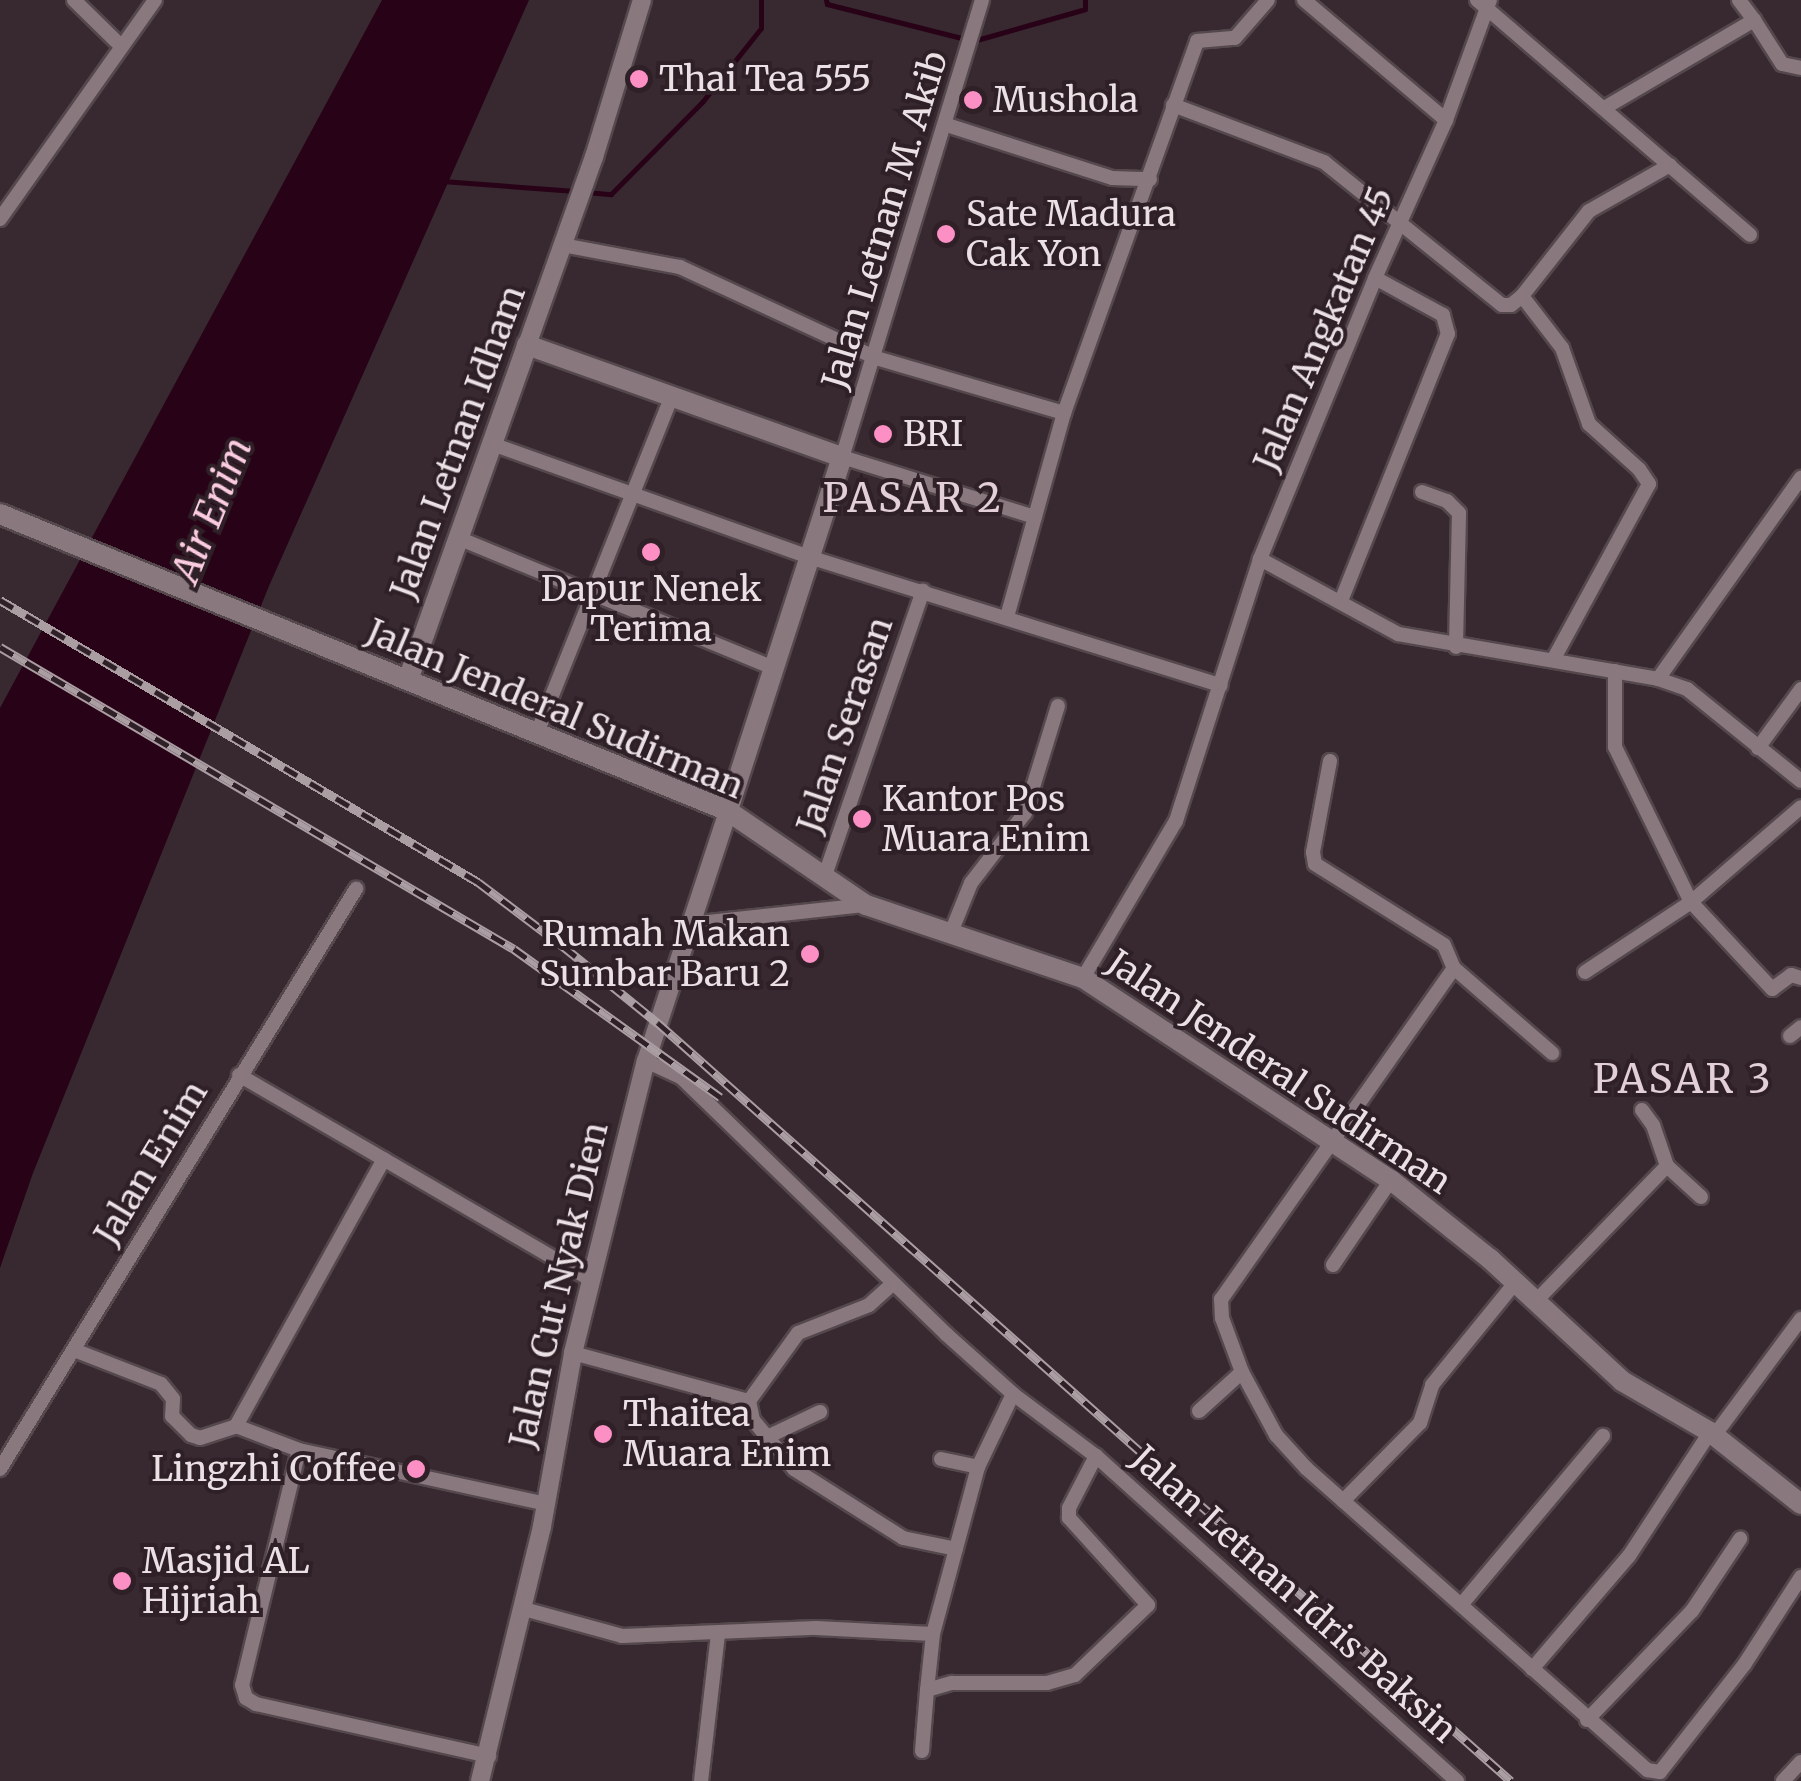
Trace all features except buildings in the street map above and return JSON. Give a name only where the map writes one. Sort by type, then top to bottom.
[{"type":"main road","points":[[527,345],[842,456],[728,811]]},
{"type":"main road","name":"Jalan Letnan Idham","points":[[408,680],[527,345]]},
{"type":"main road","name":"Jalan Jenderal Sudirman","points":[[0,514],[728,811],[866,904],[1083,978],[1391,1180],[1515,1283],[1622,1381],[1712,1434],[1801,1504]]},
{"type":"street","points":[[74,0],[120,44]]},
{"type":"street","points":[[0,220],[120,44],[155,0]]},
{"type":"street","name":"Jalan Letnan Idham","points":[[527,345],[594,157],[642,0]]},
{"type":"street","points":[[1007,617],[1064,413],[1197,41],[1235,38],[1268,0]]},
{"type":"street","points":[[1304,0],[1446,120]]},
{"type":"street","points":[[1739,0],[1782,64],[1801,68]]},
{"type":"street","points":[[1485,3],[1750,236]]},
{"type":"street","name":"Jalan Angkatan 45","points":[[1083,978],[1176,821],[1260,558],[1374,278],[1446,120],[1485,3]]},
{"type":"street","name":"Jalan Letnan M. Akib","points":[[842,456],[876,358],[980,5]]},
{"type":"street","points":[[1606,107],[1754,20]]},
{"type":"street","points":[[1172,105],[1324,162],[1401,220],[1494,300],[1511,305],[1589,211],[1670,166]]},
{"type":"street","points":[[947,125],[1112,178],[1150,179]]},
{"type":"street","points":[[562,246],[680,267],[876,358],[1064,413]]},
{"type":"street","points":[[1341,600],[1448,334],[1443,315],[1374,278]]},
{"type":"street","points":[[1522,296],[1562,348],[1589,424],[1639,469],[1649,484],[1553,660]]},
{"type":"street","points":[[537,733],[672,395]]},
{"type":"street","points":[[492,444],[634,491],[812,558],[1222,685]]},
{"type":"street","points":[[842,456],[1035,517]]},
{"type":"street","points":[[1658,679],[1801,478]]},
{"type":"street","points":[[1422,492],[1447,501],[1459,513],[1456,646]]},
{"type":"street","points":[[458,538],[774,668]]},
{"type":"street","points":[[1260,558],[1398,634],[1614,670],[1687,690],[1801,781]]},
{"type":"street","name":"Jalan Serasan","points":[[824,878],[922,591]]},
{"type":"street","points":[[1614,670],[1615,747],[1691,902],[1772,989],[1792,975],[1801,978]]},
{"type":"street","points":[[1758,748],[1801,689]]},
{"type":"street","points":[[950,935],[971,883],[1025,813],[1058,706]]},
{"type":"street","points":[[1330,760],[1314,852],[1316,864],[1444,945],[1454,968],[1552,1052]]},
{"type":"street","points":[[1585,972],[1691,902],[1801,807]]},
{"type":"street","name":"Jalan Cut Nyak Dien","points":[[480,1781],[524,1609],[572,1353],[646,1061],[728,811]]},
{"type":"street","name":"Jalan Enim","points":[[0,1469],[239,1074],[356,890]]},
{"type":"street","points":[[690,924],[866,904]]},
{"type":"street","points":[[1454,968],[1221,1298],[1222,1318],[1242,1372],[1276,1435],[1342,1500],[1588,1720],[1646,1770],[1665,1776],[1801,1578]]},
{"type":"street","points":[[646,1061],[681,1077],[892,1284],[1013,1394],[1096,1456]]},
{"type":"street","points":[[239,1074],[591,1280]]},
{"type":"street","points":[[1642,1110],[1654,1125],[1667,1166],[1702,1196]]},
{"type":"street","points":[[236,1426],[384,1160]]},
{"type":"street","points":[[1535,1302],[1667,1166]]},
{"type":"street","points":[[1332,1266],[1391,1180]]},
{"type":"street","points":[[1342,1500],[1420,1424],[1432,1385],[1515,1283]]},
{"type":"street","points":[[892,1284],[869,1305],[798,1333],[749,1400],[753,1420],[794,1468],[903,1538],[956,1549]]},
{"type":"street","points":[[1532,1669],[1629,1556],[1712,1434],[1801,1319]]},
{"type":"street","points":[[74,1350],[160,1384],[174,1398],[172,1416],[191,1436],[200,1438],[236,1426],[299,1450],[543,1503]]},
{"type":"street","points":[[572,1353],[749,1400]]},
{"type":"street","points":[[1199,1411],[1242,1372]]},
{"type":"street","points":[[922,1750],[932,1634],[978,1467],[1013,1394]]},
{"type":"street","points":[[766,1438],[820,1412]]},
{"type":"street","points":[[1462,1605],[1603,1436]]},
{"type":"street","points":[[299,1450],[242,1685],[246,1698],[256,1704],[488,1756]]},
{"type":"street","name":"Jalan Letnan Idris Baksin","points":[[927,1690],[952,1683],[1046,1683],[1075,1675],[1148,1605],[1070,1518],[1069,1508],[1096,1456],[1457,1781]]},
{"type":"street","points":[[942,1458],[978,1467]]},
{"type":"street","points":[[1588,1720],[1692,1611],[1740,1539]]},
{"type":"street","points":[[524,1609],[622,1636],[816,1628],[932,1634]]},
{"type":"street","points":[[700,1781],[718,1635]]},
{"type":"street","points":[[1783,1781],[1801,1762]]},
{"type":"water","name":"Air Enim","points":[[382,0],[529,0],[269,586],[33,1173],[0,1268],[0,708]]},
{"type":"waterway","points":[[586,192],[611,194],[703,101],[761,28],[761,0]]},
{"type":"waterway","points":[[826,0],[827,4],[973,41],[1085,9],[1085,0]]},
{"type":"waterway","points":[[442,181],[575,191]]},
{"type":"railway","points":[[0,600],[478,882],[564,947],[658,1023],[1511,1781]]},
{"type":"railway","points":[[0,647],[514,949],[720,1097]]},
{"type":"place","name":"Thai Tea 555","points":[[639,79]]},
{"type":"place","name":"Mushola","points":[[973,100]]},
{"type":"place","name":"Sate Madura Cak Yon","points":[[946,234]]},
{"type":"place","name":"BRI","points":[[883,434]]},
{"type":"place","name":"Dapur Nenek Terima","points":[[651,552]]},
{"type":"place","name":"Kantor Pos Muara Enim","points":[[862,819]]},
{"type":"place","name":"Rumah Makan Sumbar Baru 2","points":[[810,954]]},
{"type":"place","name":"Thaitea Muara Enim","points":[[603,1434]]},
{"type":"place","name":"Lingzhi Coffee","points":[[416,1469]]},
{"type":"place","name":"Masjid AL Hijriah","points":[[122,1581]]},
{"type":"district","name":"PASAR 2","points":[[913,498]]},
{"type":"district","name":"PASAR 3","points":[[1683,1079]]}]
